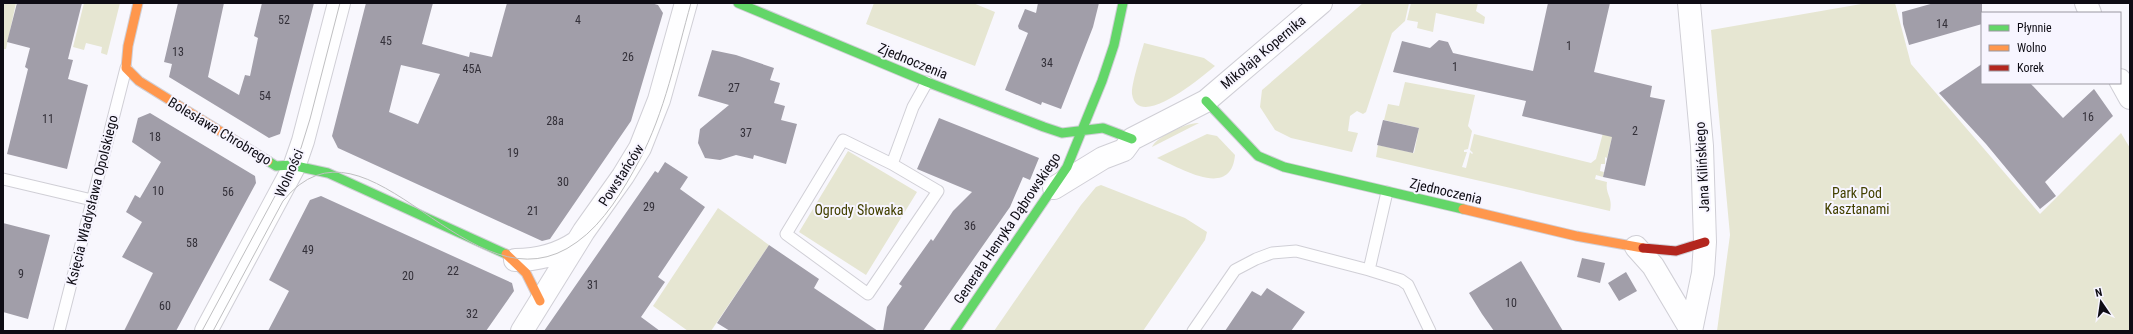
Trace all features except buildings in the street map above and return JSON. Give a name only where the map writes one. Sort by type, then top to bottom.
[{"type":"street","points":[[126,68],[128,46],[138,3]]},
{"type":"street","name":"Wolności","points":[[206,331],[294,167],[303,141],[339,3]]},
{"type":"street","name":"Powstańców","points":[[522,331],[584,231],[630,166],[644,139],[658,100],[686,3]]},
{"type":"street","name":"Zjednoczenia","points":[[738,3],[927,82],[1062,133],[1081,132],[1103,128],[1132,139]]},
{"type":"street","name":"Generała Henryka Dąbrowskiego","points":[[956,331],[1054,188],[1071,157],[1102,81],[1115,40],[1123,3]]},
{"type":"street","name":"Mikołaja Kopernika","points":[[1054,188],[1097,160],[1124,150],[1132,139],[1206,101],[1321,3]]},
{"type":"street","name":"Jana Kilińskiego","points":[[1689,3],[1702,146],[1705,242],[1703,273],[1691,330]]},
{"type":"street","name":"Bolesława Chrobrego","points":[[126,68],[139,81],[276,166],[294,167],[328,173],[504,252],[515,260],[531,281],[540,301]]},
{"type":"street","name":"Zjednoczenia","points":[[1206,101],[1219,116],[1237,132],[1252,150],[1270,162],[1387,192],[1576,236],[1636,246],[1681,251],[1705,242]]},
{"type":"street","points":[[515,260],[541,258],[563,251],[578,242]]},
{"type":"street","points":[[1636,246],[1653,266],[1691,330]]},
{"type":"lane","name":"Księcia Władysława Opolskiego","points":[[59,331],[126,68]]},
{"type":"lane","points":[[892,164],[913,107],[927,82]]},
{"type":"lane","points":[[843,140],[892,164],[938,191],[868,294],[786,234],[843,140]]},
{"type":"lane","points":[[3,178],[92,200]]},
{"type":"lane","points":[[1369,270],[1387,192]]},
{"type":"lane","points":[[1193,331],[1235,270],[1256,259],[1272,253],[1296,251],[1401,280],[1408,285],[1430,331]]},
{"type":"green space","points":[[3,3],[16,3],[6,49],[3,49]]},
{"type":"green space","points":[[84,3],[120,3],[107,55],[101,53],[102,47],[86,43],[84,50],[73,47]]},
{"type":"green space","points":[[874,3],[973,3],[995,12],[975,66],[866,24]]},
{"type":"green space","points":[[1363,3],[1409,3],[1405,21],[1392,33],[1366,112],[1363,114],[1357,111],[1350,116],[1348,131],[1358,133],[1352,152],[1291,138],[1275,130],[1260,107],[1262,90]]},
{"type":"green space","points":[[1411,3],[1478,3],[1476,11],[1485,17],[1484,24],[1436,13],[1433,32],[1417,28],[1418,22],[1407,20]]},
{"type":"green space","name":"Park Pod Kasztanami","points":[[1867,3],[1895,3],[1911,64],[2040,214],[2121,133],[2130,148],[2130,331],[1717,331],[1730,235],[1711,30]]},
{"type":"green space","points":[[1144,43],[1204,58],[1215,66],[1172,98],[1146,107],[1137,104],[1132,94]]},
{"type":"green space","points":[[1405,82],[1475,95],[1468,126],[1472,131],[1468,149],[1464,150],[1464,152],[1467,152],[1462,167],[1466,168],[1470,152],[1472,154],[1473,153],[1470,150],[1474,134],[1591,163],[1596,159],[1607,118],[1613,133],[1607,158],[1605,157],[1605,164],[1601,164],[1600,171],[1604,172],[1603,177],[1596,175],[1595,179],[1607,182],[1607,190],[1611,202],[1610,211],[1376,157],[1378,145],[1414,153],[1419,128],[1384,120],[1388,104],[1399,106]]},
{"type":"green space","points":[[1199,123],[1152,147],[1159,139],[1172,131],[1187,125]]},
{"type":"green space","points":[[1207,134],[1217,136],[1235,155],[1231,168],[1224,176],[1215,178],[1204,177],[1157,158]]},
{"type":"green space","name":"Ogrody Słowaka","points":[[848,151],[917,192],[866,275],[799,232]]},
{"type":"green space","points":[[1101,185],[1185,218],[1207,232],[1205,240],[1143,331],[994,331],[1081,205],[1096,187]]},
{"type":"green space","points":[[718,208],[769,245],[711,331],[688,331],[653,306]]},
{"type":"tram line","points":[[202,331],[301,148],[340,3]]},
{"type":"tram line","points":[[213,331],[283,201],[316,176],[350,174],[386,188],[460,236],[498,254],[537,259],[577,242],[605,215],[620,194],[639,161],[663,103],[691,3]]},
{"type":"traffic: fast","points":[[738,3],[927,82],[1044,127],[1062,133],[1103,128],[1132,139]]},
{"type":"traffic: fast","points":[[955,331],[1067,167],[1102,81],[1114,45],[1123,3]]},
{"type":"traffic: fast","points":[[1206,101],[1258,156],[1284,167],[1463,209]]},
{"type":"traffic: fast","points":[[268,161],[276,166],[291,165],[328,173],[506,254]]},
{"type":"traffic: slow","points":[[138,3],[128,46],[126,68],[139,81],[268,161]]},
{"type":"traffic: slow","points":[[1463,209],[1576,236],[1643,248]]},
{"type":"traffic: slow","points":[[506,254],[526,273],[540,301]]},
{"type":"traffic: jam","points":[[1643,248],[1676,251],[1705,242]]}]
